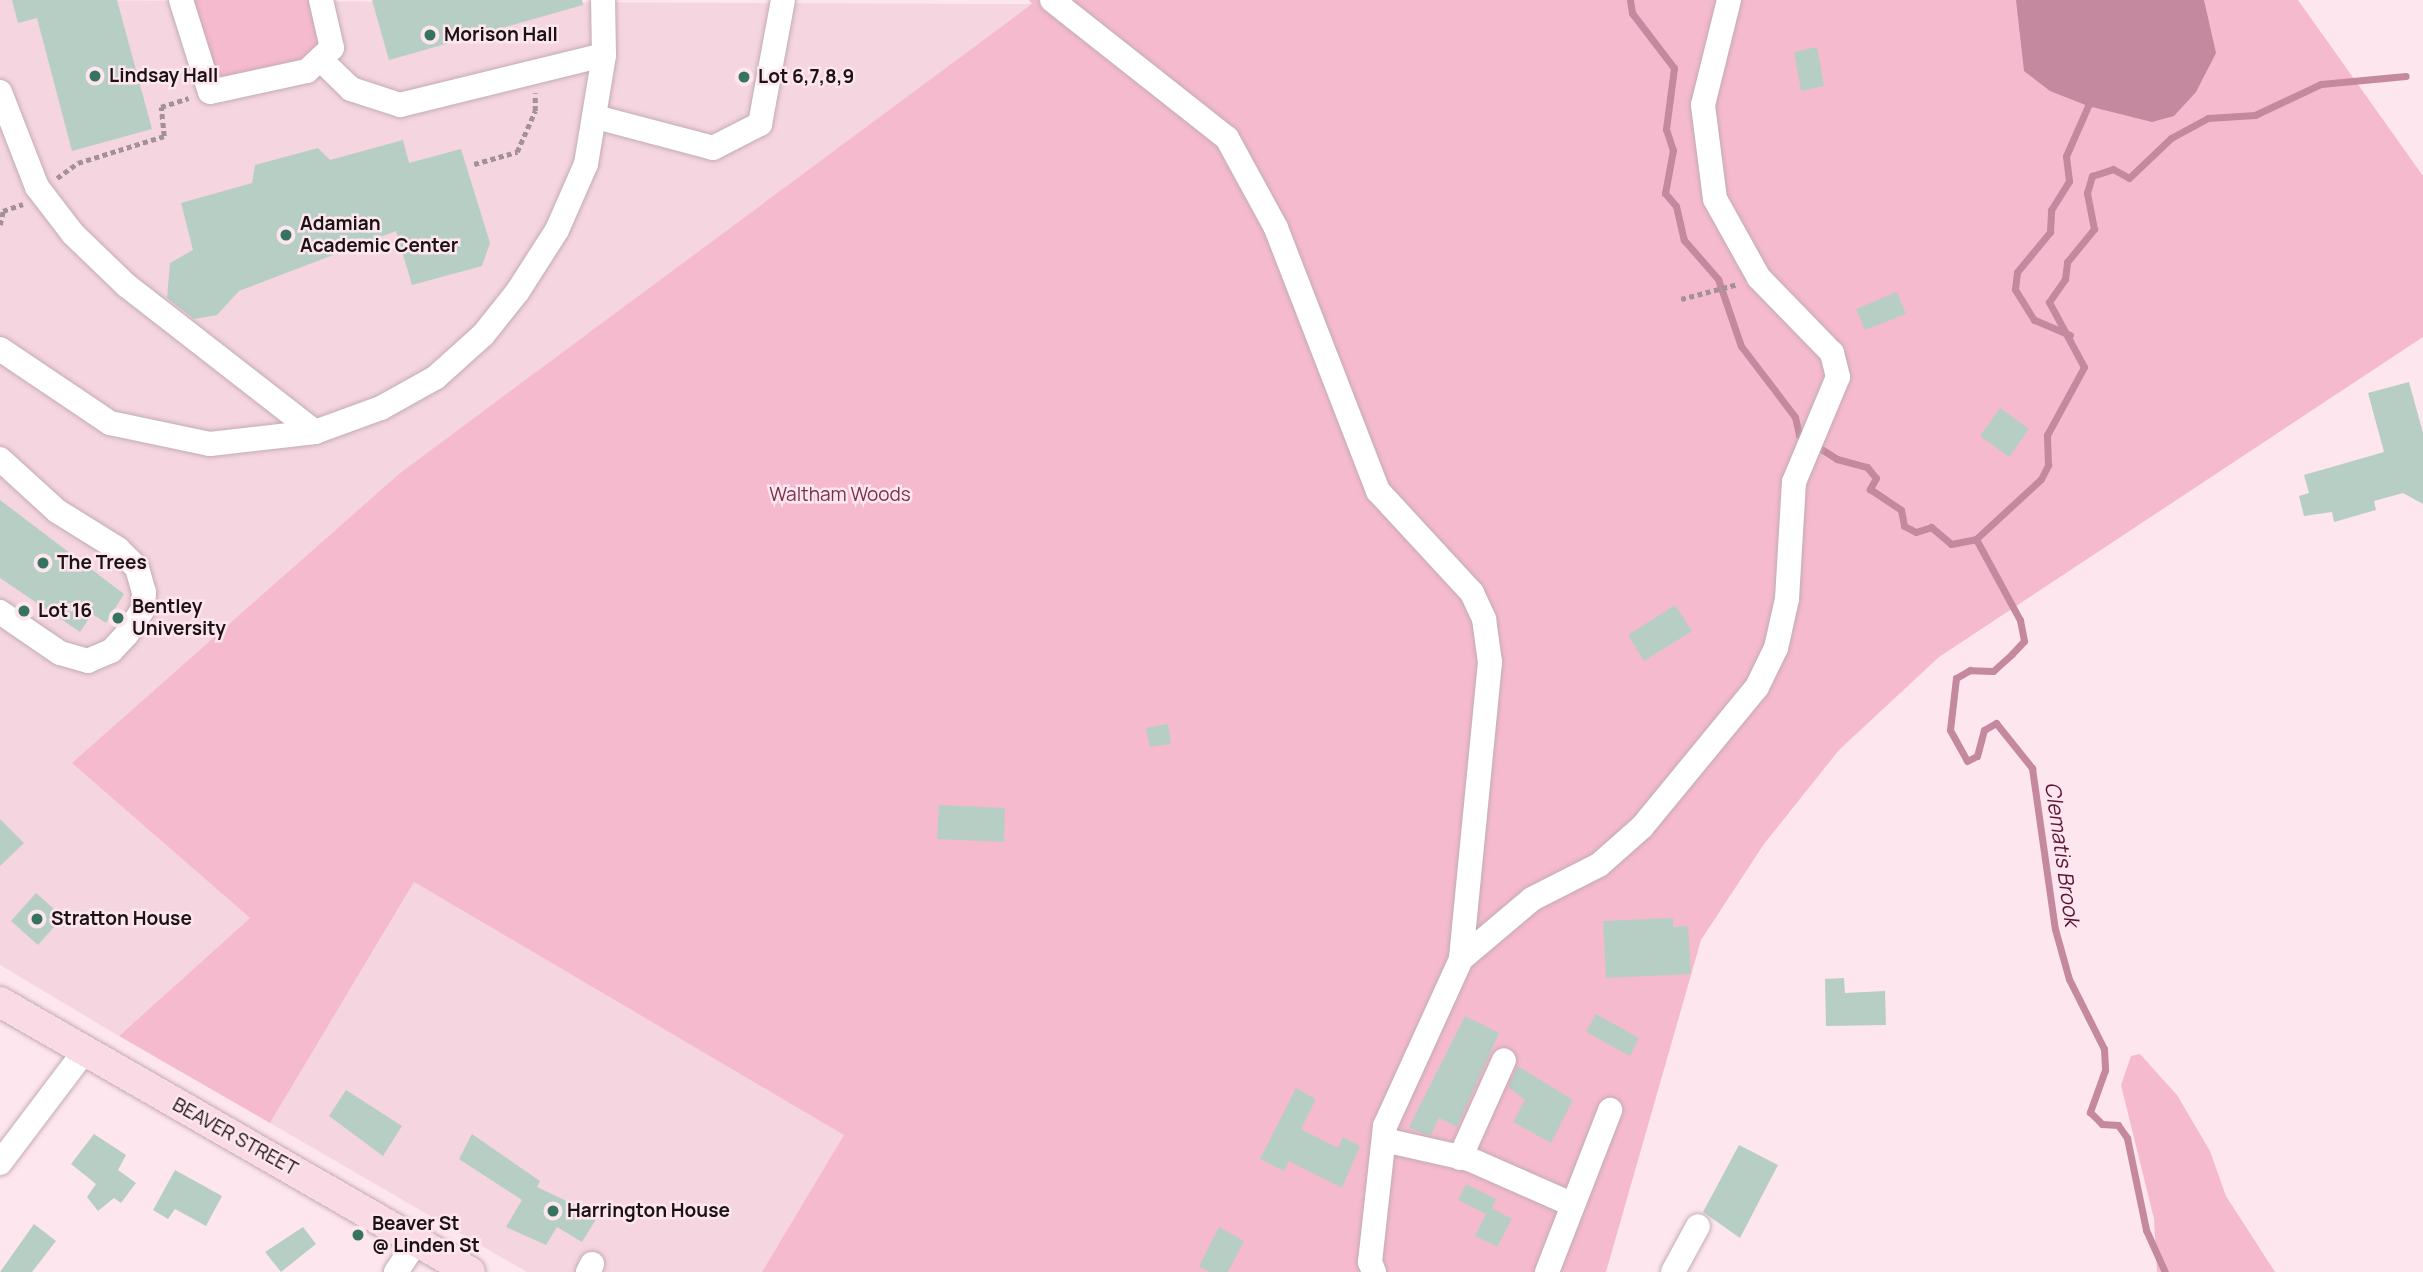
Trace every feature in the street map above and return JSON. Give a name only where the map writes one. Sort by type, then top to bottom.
[{"type":"main road","name":"BEAVER STREET","points":[[0,1002],[470,1272]]},
{"type":"street","points":[[180,0],[209,92],[307,71],[332,48],[321,0]]},
{"type":"street","points":[[0,349],[70,401],[121,426],[210,444],[316,432],[381,408],[435,378],[483,335],[557,230],[586,164],[596,117],[604,55],[603,0]]},
{"type":"street","points":[[596,117],[713,148],[760,124],[783,0]]},
{"type":"street","points":[[1052,0],[1227,138],[1276,228],[1378,491],[1472,593],[1484,619],[1490,662],[1461,959],[1404,1074],[1384,1140],[1370,1262],[1374,1272]]},
{"type":"street","points":[[1461,959],[1532,899],[1598,865],[1642,827],[1756,687],[1776,648],[1787,599],[1790,509],[1805,454],[1838,377],[1832,352],[1744,257],[1724,225],[1706,166],[1703,105],[1729,0]]},
{"type":"street","points":[[320,59],[351,89],[400,105],[604,55]]},
{"type":"street","points":[[0,92],[37,187],[73,234],[127,285],[316,432]]},
{"type":"street","points":[[0,459],[57,511],[118,549],[137,569],[144,592],[143,609],[127,634],[111,651],[88,661],[60,653],[0,612]]},
{"type":"street","points":[[0,1163],[84,1052]]},
{"type":"street","points":[[1460,1158],[1504,1060]]},
{"type":"street","points":[[1547,1272],[1571,1204],[1610,1110]]},
{"type":"street","points":[[1384,1140],[1460,1158],[1571,1204]]},
{"type":"street","points":[[1673,1272],[1699,1226]]},
{"type":"street","points":[[396,1272],[417,1241]]},
{"type":"path","points":[[474,164],[517,152],[535,111],[535,73]]},
{"type":"path","points":[[56,179],[78,163],[164,136],[161,107],[209,92]]},
{"type":"path","points":[[0,225],[3,211],[14,211]]},
{"type":"path","points":[[1681,299],[1733,285]]},
{"type":"shaded area","name":"Bentley University","points":[[0,0],[1033,4],[400,473],[73,763],[250,918],[119,1036],[0,965]]},
{"type":"shaded area","points":[[2016,0],[2204,0],[2216,53],[2196,92],[2174,116],[2152,122],[2088,106],[2050,91],[2024,71]]},
{"type":"shaded area","points":[[414,882],[845,1135],[762,1272],[527,1272],[270,1123]]},
{"type":"green space","points":[[184,0],[312,0],[323,38],[307,59],[218,79]]},
{"type":"green space","name":"Waltham Woods","points":[[1029,0],[2298,0],[2423,176],[2423,337],[1939,657],[1839,750],[1764,844],[1701,940],[1606,1272],[762,1272],[844,1135],[414,882],[270,1123],[119,1036],[250,918],[72,763],[400,473],[1032,4]]},
{"type":"green space","points":[[2140,1054],[2177,1095],[2210,1151],[2226,1196],[2275,1272],[2157,1272],[2154,1219],[2121,1085],[2131,1056]]},
{"type":"building","name":"Lindsay Hall","points":[[12,0],[117,0],[152,129],[72,151],[37,18],[18,23]]},
{"type":"building","name":"Morison Hall","points":[[372,0],[582,0],[583,5],[389,60]]},
{"type":"building","points":[[1817,47],[1824,86],[1801,91],[1794,52]]},
{"type":"building","name":"Adamian Academic Center","points":[[403,140],[409,163],[461,149],[490,243],[482,266],[412,285],[396,231],[239,291],[217,315],[194,319],[167,298],[170,263],[193,250],[181,203],[252,183],[255,165],[318,148],[330,160]]},
{"type":"building","points":[[1897,292],[1906,314],[1865,330],[1856,309]]},
{"type":"building","points":[[2409,382],[2423,433],[2423,504],[2403,493],[2374,501],[2376,510],[2334,522],[2332,512],[2304,516],[2299,496],[2309,493],[2304,475],[2384,452],[2368,393]]},
{"type":"building","points":[[2000,408],[2029,429],[2009,457],[1980,436]]},
{"type":"building","name":"The Trees","points":[[0,500],[124,594],[106,623],[92,614],[80,632],[0,578]]},
{"type":"building","points":[[1675,605],[1692,631],[1644,661],[1628,635]]},
{"type":"building","points":[[1168,724],[1171,744],[1150,747],[1146,728]]},
{"type":"building","points":[[939,805],[1005,808],[1004,842],[937,839]]},
{"type":"building","points":[[0,819],[24,843],[0,866]]},
{"type":"building","name":"Stratton House","points":[[36,893],[63,917],[38,945],[11,921]]},
{"type":"building","points":[[1673,918],[1673,927],[1688,926],[1691,974],[1606,978],[1603,921]]},
{"type":"building","points":[[1844,978],[1845,993],[1885,991],[1886,1025],[1826,1026],[1825,979]]},
{"type":"building","points":[[1596,1014],[1639,1038],[1630,1056],[1586,1032]]},
{"type":"building","points":[[1465,1016],[1499,1033],[1457,1127],[1439,1118],[1431,1135],[1423,1134],[1409,1127]]},
{"type":"building","points":[[1518,1066],[1573,1100],[1551,1143],[1513,1122],[1525,1100],[1508,1087]]},
{"type":"building","points":[[1296,1088],[1316,1099],[1301,1129],[1338,1148],[1343,1137],[1360,1146],[1342,1188],[1289,1161],[1284,1171],[1260,1159]]},
{"type":"building","points":[[346,1090],[402,1126],[383,1156],[329,1116]]},
{"type":"building","points":[[94,1134],[126,1155],[118,1170],[136,1183],[121,1203],[114,1198],[98,1211],[87,1197],[96,1184],[71,1164]]},
{"type":"building","name":"Harrington House","points":[[472,1134],[540,1181],[537,1187],[598,1216],[582,1242],[557,1227],[546,1245],[506,1227],[522,1200],[459,1159]]},
{"type":"building","points":[[1739,1145],[1778,1165],[1740,1238],[1703,1212]]},
{"type":"building","points":[[175,1170],[222,1196],[206,1226],[175,1209],[168,1219],[153,1210]]},
{"type":"building","points":[[1466,1184],[1496,1199],[1492,1208],[1512,1219],[1497,1247],[1475,1236],[1486,1214],[1458,1200]]},
{"type":"building","points":[[34,1224],[56,1241],[32,1272],[0,1272]]},
{"type":"building","points":[[303,1227],[316,1244],[281,1272],[265,1252]]},
{"type":"building","points":[[1219,1227],[1244,1241],[1228,1272],[1210,1272],[1199,1266]]},
{"type":"waterway","name":"Clematis Brook","points":[[1630,0],[1632,13],[1674,68],[1666,129],[1673,150],[1665,193],[1676,206],[1684,240],[1718,279],[1741,346],[1795,417],[1799,435],[1837,459],[1867,467],[1876,478],[1870,489],[1901,510],[1904,526],[1916,532],[1931,527],[1951,544],[1976,539],[2020,620],[2024,641],[2012,654],[1993,671],[1970,670],[1956,678],[1950,730],[1967,761],[1977,756],[1984,730],[1996,723],[2032,768],[2055,929],[2069,979],[2104,1049],[2105,1070],[2090,1112],[2102,1124],[2118,1125],[2127,1138],[2146,1230],[2165,1272]]},
{"type":"waterway","points":[[1976,539],[2041,479],[2048,465],[2047,435],[2084,367],[2049,302],[2065,279],[2067,262],[2094,229],[2087,193],[2092,176],[2113,169],[2129,178],[2171,138],[2208,118],[2255,115],[2321,84],[2406,76]]},
{"type":"waterway","points":[[2070,335],[2034,320],[2015,289],[2017,272],[2050,232],[2051,210],[2069,181],[2066,156],[2088,106]]},
{"type":"place","name":"Morison Hall","points":[[430,35]]},
{"type":"place","name":"Lindsay Hall","points":[[95,76]]},
{"type":"place","name":"Lot 6,7,8,9","points":[[744,77]]},
{"type":"place","name":"Adamian Academic Center","points":[[286,235]]},
{"type":"place","name":"The Trees","points":[[43,563]]},
{"type":"place","name":"Lot 16","points":[[24,611]]},
{"type":"place","name":"Bentley University","points":[[118,618]]},
{"type":"place","name":"Stratton House","points":[[37,919]]},
{"type":"place","name":"Harrington House","points":[[553,1211]]},
{"type":"place","name":"Beaver St @ Linden St","points":[[358,1235]]}]
